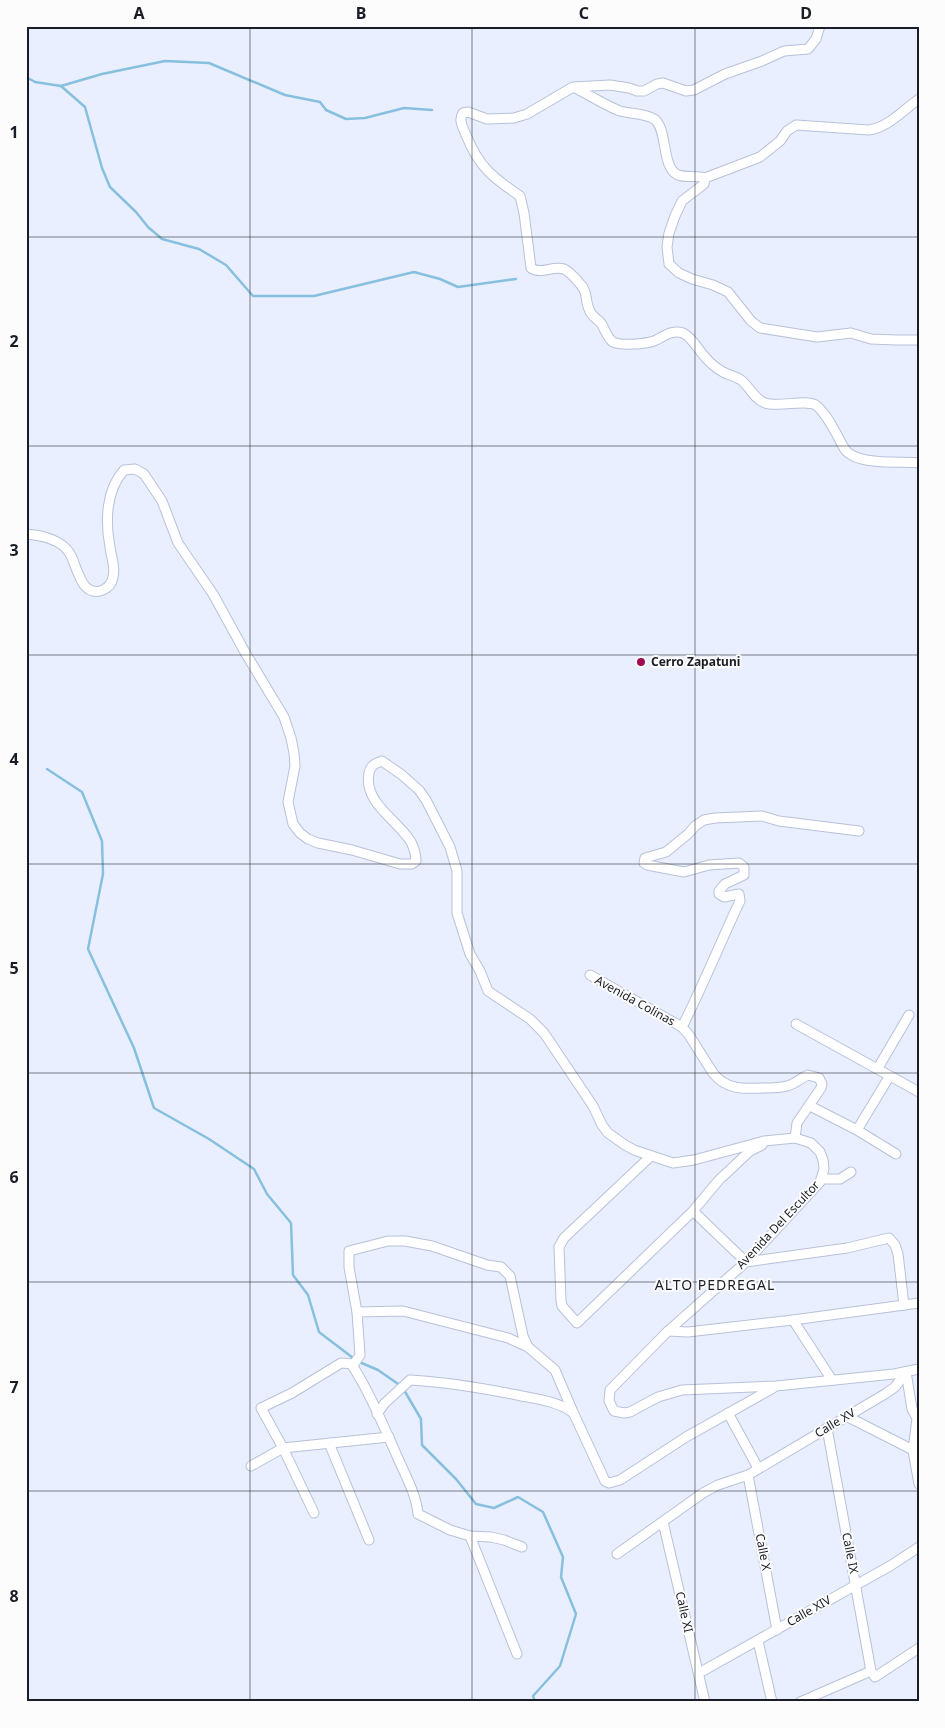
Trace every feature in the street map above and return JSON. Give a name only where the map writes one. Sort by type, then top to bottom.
[{"type":"street","points":[[820,26],[816,39],[808,49],[784,51],[721,76],[694,90],[686,91],[663,83],[644,91],[610,85],[572,86],[527,114],[514,118],[486,119],[463,112],[461,123],[474,154],[492,177],[504,187],[520,196],[531,268],[540,271],[557,268],[565,269],[584,289],[587,306],[591,315],[601,323],[609,338],[614,342],[620,344],[646,343],[668,334],[680,332],[687,336],[706,358],[722,372],[741,380],[757,398],[764,402],[785,405],[813,404],[818,407],[845,450],[852,456],[882,461],[919,463]]},
{"type":"street","points":[[572,86],[620,111],[653,118],[660,126],[667,155],[674,172],[678,175],[698,175],[705,178],[760,157],[796,125],[817,128],[877,129],[890,122],[919,99]]},
{"type":"street","points":[[705,178],[704,184],[682,201],[669,233],[667,247],[669,264],[679,274],[728,292],[751,321],[760,328],[817,337],[851,333],[871,339],[919,340]]},
{"type":"street","points":[[26,534],[41,535],[56,541],[70,552],[75,569],[84,586],[94,592],[102,591],[109,586],[113,579],[114,570],[107,526],[107,509],[113,489],[118,477],[124,470],[134,469],[144,474],[162,501],[178,543],[213,594],[284,717],[291,738],[295,766],[288,802],[293,824],[300,833],[318,843],[352,850],[392,862],[412,864],[416,861],[416,855],[411,842],[382,810],[369,787],[370,767],[382,761],[419,790],[435,816],[450,847],[457,871],[457,914],[470,954],[480,971],[488,992],[530,1019],[544,1033],[608,1133],[625,1145],[673,1163],[769,1141],[795,1138]]},
{"type":"street","points":[[682,1027],[740,901],[741,896],[739,894],[724,898],[718,891],[724,884],[744,875],[744,867],[740,863],[709,865],[684,872],[647,865],[644,863],[645,858],[666,852],[695,826],[704,820],[715,818],[762,816],[779,821],[859,831]]},
{"type":"street","name":"Avenida Colinas","points":[[590,975],[682,1027],[712,1073],[717,1079],[727,1085],[735,1088],[750,1089],[774,1088],[787,1086],[808,1075],[819,1078],[822,1084],[821,1088],[797,1123],[795,1138]]},
{"type":"street","points":[[878,1068],[908,1015]]},
{"type":"street","points":[[796,1024],[919,1092]]},
{"type":"street","points":[[857,1130],[889,1077]]},
{"type":"street","points":[[810,1106],[857,1130],[896,1154]]},
{"type":"street","name":"Avenida Del Escultor","points":[[795,1138],[811,1143],[820,1152],[824,1165],[822,1179],[746,1262],[668,1331],[610,1390],[609,1401],[614,1411],[630,1412],[658,1397],[682,1390],[776,1386],[919,1369]]},
{"type":"street","points":[[651,1156],[564,1238],[559,1248],[562,1306],[577,1324],[693,1211],[719,1180],[750,1151],[769,1141]]},
{"type":"street","points":[[822,1179],[840,1179],[851,1172]]},
{"type":"street","points":[[693,1211],[746,1262],[847,1248],[888,1238],[895,1245],[898,1254],[904,1305]]},
{"type":"street","points":[[353,1365],[360,1354],[357,1312],[349,1268],[349,1251],[393,1241],[405,1241],[448,1250],[487,1265],[501,1268],[510,1276],[523,1336],[528,1347]]},
{"type":"street","points":[[668,1331],[688,1332],[919,1303]]},
{"type":"street","points":[[357,1312],[403,1311],[508,1338],[528,1347],[555,1370],[605,1480],[609,1483],[620,1480],[686,1437],[776,1386]]},
{"type":"street","points":[[793,1320],[832,1380]]},
{"type":"street","points":[[314,1513],[283,1448],[261,1408],[292,1393],[341,1363],[353,1365],[361,1378],[417,1500],[418,1514],[450,1530],[470,1536],[504,1540],[522,1547]]},
{"type":"street","points":[[906,1372],[912,1409],[918,1418],[916,1452],[919,1484]]},
{"type":"street","name":"Calle XV","points":[[748,1475],[895,1388],[906,1372]]},
{"type":"street","points":[[378,1414],[384,1404],[410,1380],[424,1380],[482,1388],[543,1400],[565,1407],[573,1412]]},
{"type":"street","points":[[728,1413],[758,1468]]},
{"type":"street","points":[[846,1416],[916,1452]]},
{"type":"street","name":"Calle IX","points":[[826,1428],[873,1674]]},
{"type":"street","points":[[251,1466],[283,1448],[389,1437]]},
{"type":"street","points":[[329,1443],[369,1540]]},
{"type":"street","points":[[617,1554],[702,1493],[718,1485],[748,1475]]},
{"type":"street","name":"Calle X","points":[[748,1475],[777,1630]]},
{"type":"street","name":"Calle XI","points":[[664,1522],[706,1702]]},
{"type":"street","points":[[470,1536],[516,1654]]},
{"type":"street","name":"Calle XIV","points":[[699,1673],[890,1566],[919,1547]]},
{"type":"street","points":[[758,1641],[772,1702]]},
{"type":"street","points":[[800,1702],[873,1674],[919,1648]]},
{"type":"waterway","points":[[61,86],[102,74],[165,61],[209,63],[285,95],[320,102],[326,110],[346,119],[365,118],[404,108],[432,110]]},
{"type":"waterway","points":[[26,77],[35,82],[61,86],[85,107],[102,168],[110,187],[136,212],[148,227],[162,239],[199,249],[226,265],[253,296],[314,296],[414,272],[440,279],[458,287],[516,279]]},
{"type":"waterway","points":[[47,769],[82,792],[102,841],[103,874],[88,949],[134,1048],[154,1108],[209,1139],[254,1169],[267,1194],[291,1223],[293,1275],[308,1295],[319,1332],[357,1361],[378,1370],[401,1386]]},
{"type":"waterway","points":[[404,1390],[421,1419],[422,1445],[456,1479],[476,1504],[494,1508],[518,1497],[543,1512],[563,1557],[561,1577],[576,1614],[560,1666],[533,1696],[535,1702]]},
{"type":"place","name":"Cerro Zapatuni","points":[[641,662]]},
{"type":"district","name":"ALTO PEDREGAL","points":[[715,1285]]}]
